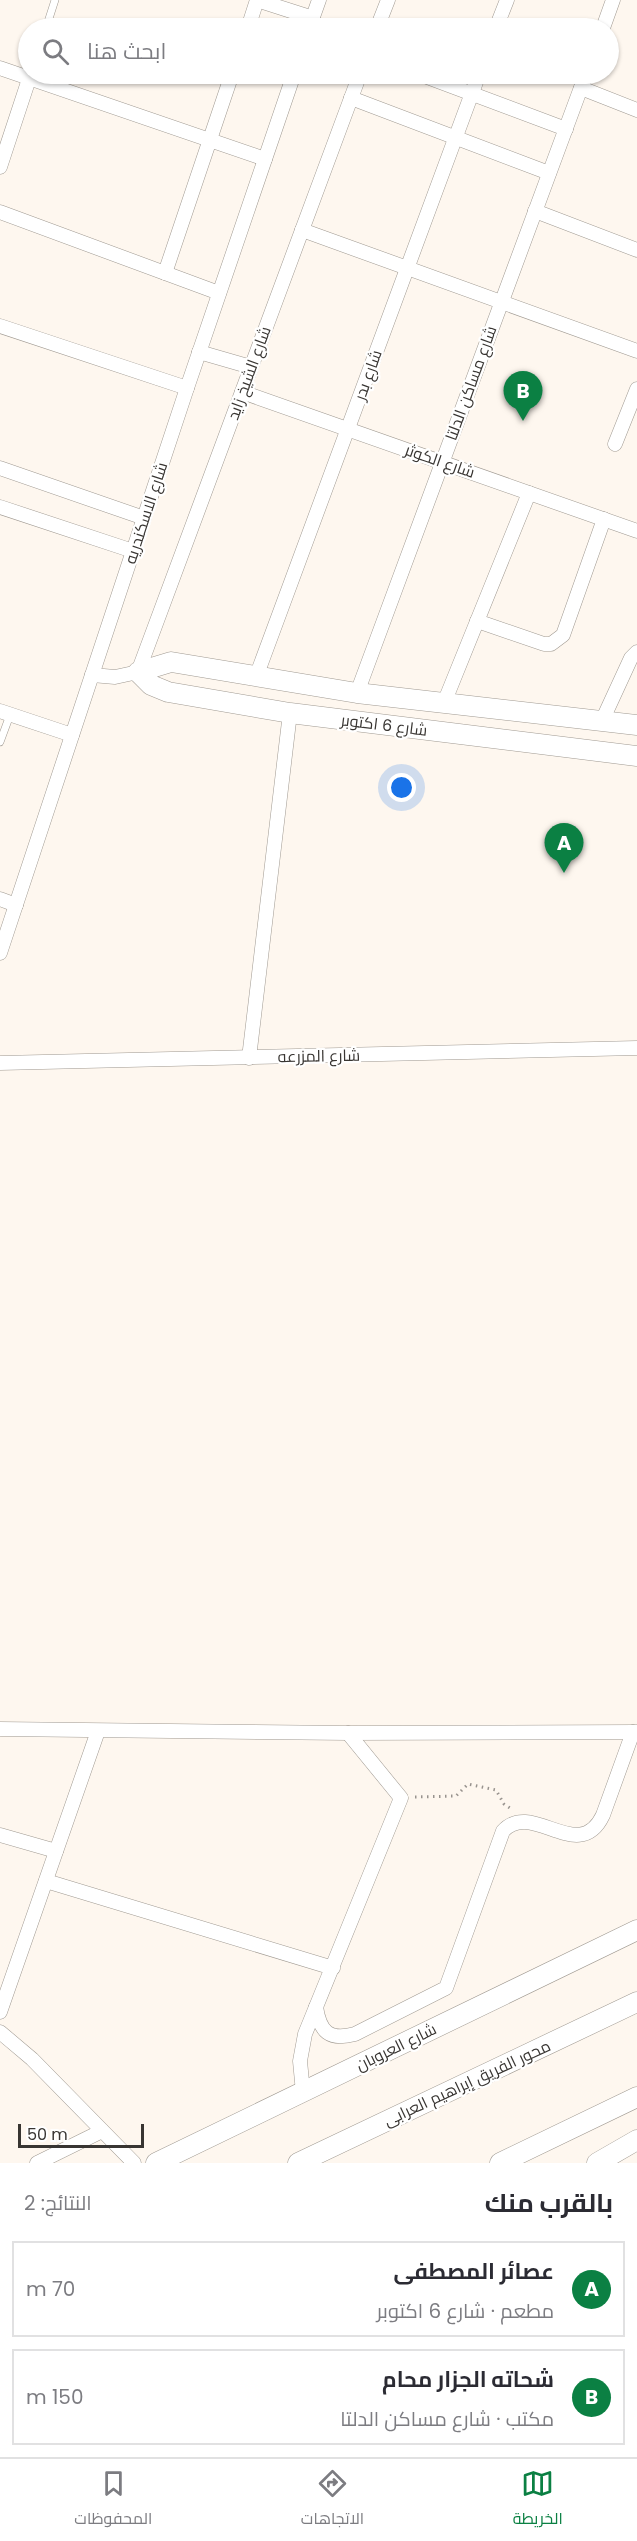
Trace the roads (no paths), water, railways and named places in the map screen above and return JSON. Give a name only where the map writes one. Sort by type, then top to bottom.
[{"type":"street","points":[[251,18],[257,0],[291,5],[305,18]]},
{"type":"street","points":[[313,18],[319,0]]},
{"type":"street","points":[[381,18],[388,0]]},
{"type":"street","points":[[500,18],[507,0]]},
{"type":"street","points":[[607,18],[614,0]]},
{"type":"street","points":[[0,69],[18,73]]},
{"type":"street","points":[[0,167],[27,84]]},
{"type":"street","points":[[52,84],[265,159]]},
{"type":"street","points":[[165,273],[229,84]]},
{"type":"street","name":"شارع الاسكندريه","points":[[0,953],[199,352],[291,84]]},
{"type":"street","name":"شارع الشيخ زايد","points":[[138,672],[356,84]]},
{"type":"street","points":[[446,84],[566,129]]},
{"type":"street","name":"شارع بدر","points":[[256,677],[476,84]]},
{"type":"street","name":"شارع مساكن الدلتا","points":[[357,693],[582,84]]},
{"type":"street","points":[[581,88],[637,110]]},
{"type":"street","points":[[351,98],[549,173]]},
{"type":"street","points":[[535,211],[637,250]]},
{"type":"street","points":[[0,212],[219,293]]},
{"type":"street","points":[[302,230],[637,351]]},
{"type":"street","points":[[0,326],[187,388]]},
{"type":"street","points":[[199,352],[251,367]]},
{"type":"street","points":[[615,444],[637,389]]},
{"type":"street","name":"شارع الكوثر","points":[[242,392],[637,531]]},
{"type":"street","points":[[0,468],[144,518]]},
{"type":"street","points":[[444,703],[529,493]]},
{"type":"street","points":[[0,507],[133,550]]},
{"type":"street","points":[[477,621],[544,644],[558,640],[563,635],[604,519]]},
{"type":"street","points":[[602,721],[631,658],[637,652]]},
{"type":"street","name":"شارع 6 اكتوبر","points":[[92,675],[115,677],[171,662],[357,693],[637,725]]},
{"type":"street","name":"شارع 6 اكتوبر","points":[[138,672],[151,685],[168,692],[290,713],[637,756]]},
{"type":"street","points":[[5,713],[72,735]]},
{"type":"street","points":[[249,1058],[290,713]]},
{"type":"street","points":[[0,899],[16,905]]},
{"type":"street","name":"شارع المزرعه","points":[[0,1063],[637,1048]]},
{"type":"street","points":[[0,1729],[348,1733],[635,1732],[599,1825],[591,1832],[580,1836],[569,1835],[525,1821],[513,1823],[503,1831],[446,1988],[355,2034],[341,2038],[327,2034],[318,2023],[316,2007]]},
{"type":"street","points":[[0,2012],[98,1731]]},
{"type":"street","points":[[303,2092],[300,2076],[301,2047],[401,1798],[348,1733]]},
{"type":"street","points":[[0,1835],[56,1851]]},
{"type":"street","points":[[46,1881],[333,1968]]},
{"type":"street","name":"شارع العروبان","points":[[156,2163],[637,1930]]},
{"type":"street","name":"محور الفريق إبراهيم العرابى","points":[[298,2163],[637,2002]]},
{"type":"street","points":[[0,2032],[32,2059],[134,2163]]},
{"type":"street","points":[[500,2163],[637,2097]]},
{"type":"street","points":[[37,2163],[102,2131]]},
{"type":"street","points":[[597,2163],[637,2140]]},
{"type":"lane","points":[[49,18],[55,0]]},
{"type":"lane","points":[[0,742],[5,713]]},
{"type":"place","name":"شحاته الجزار محام","points":[[523,421]]},
{"type":"place","name":"عصائر المصطفى","points":[[564,873]]}]
